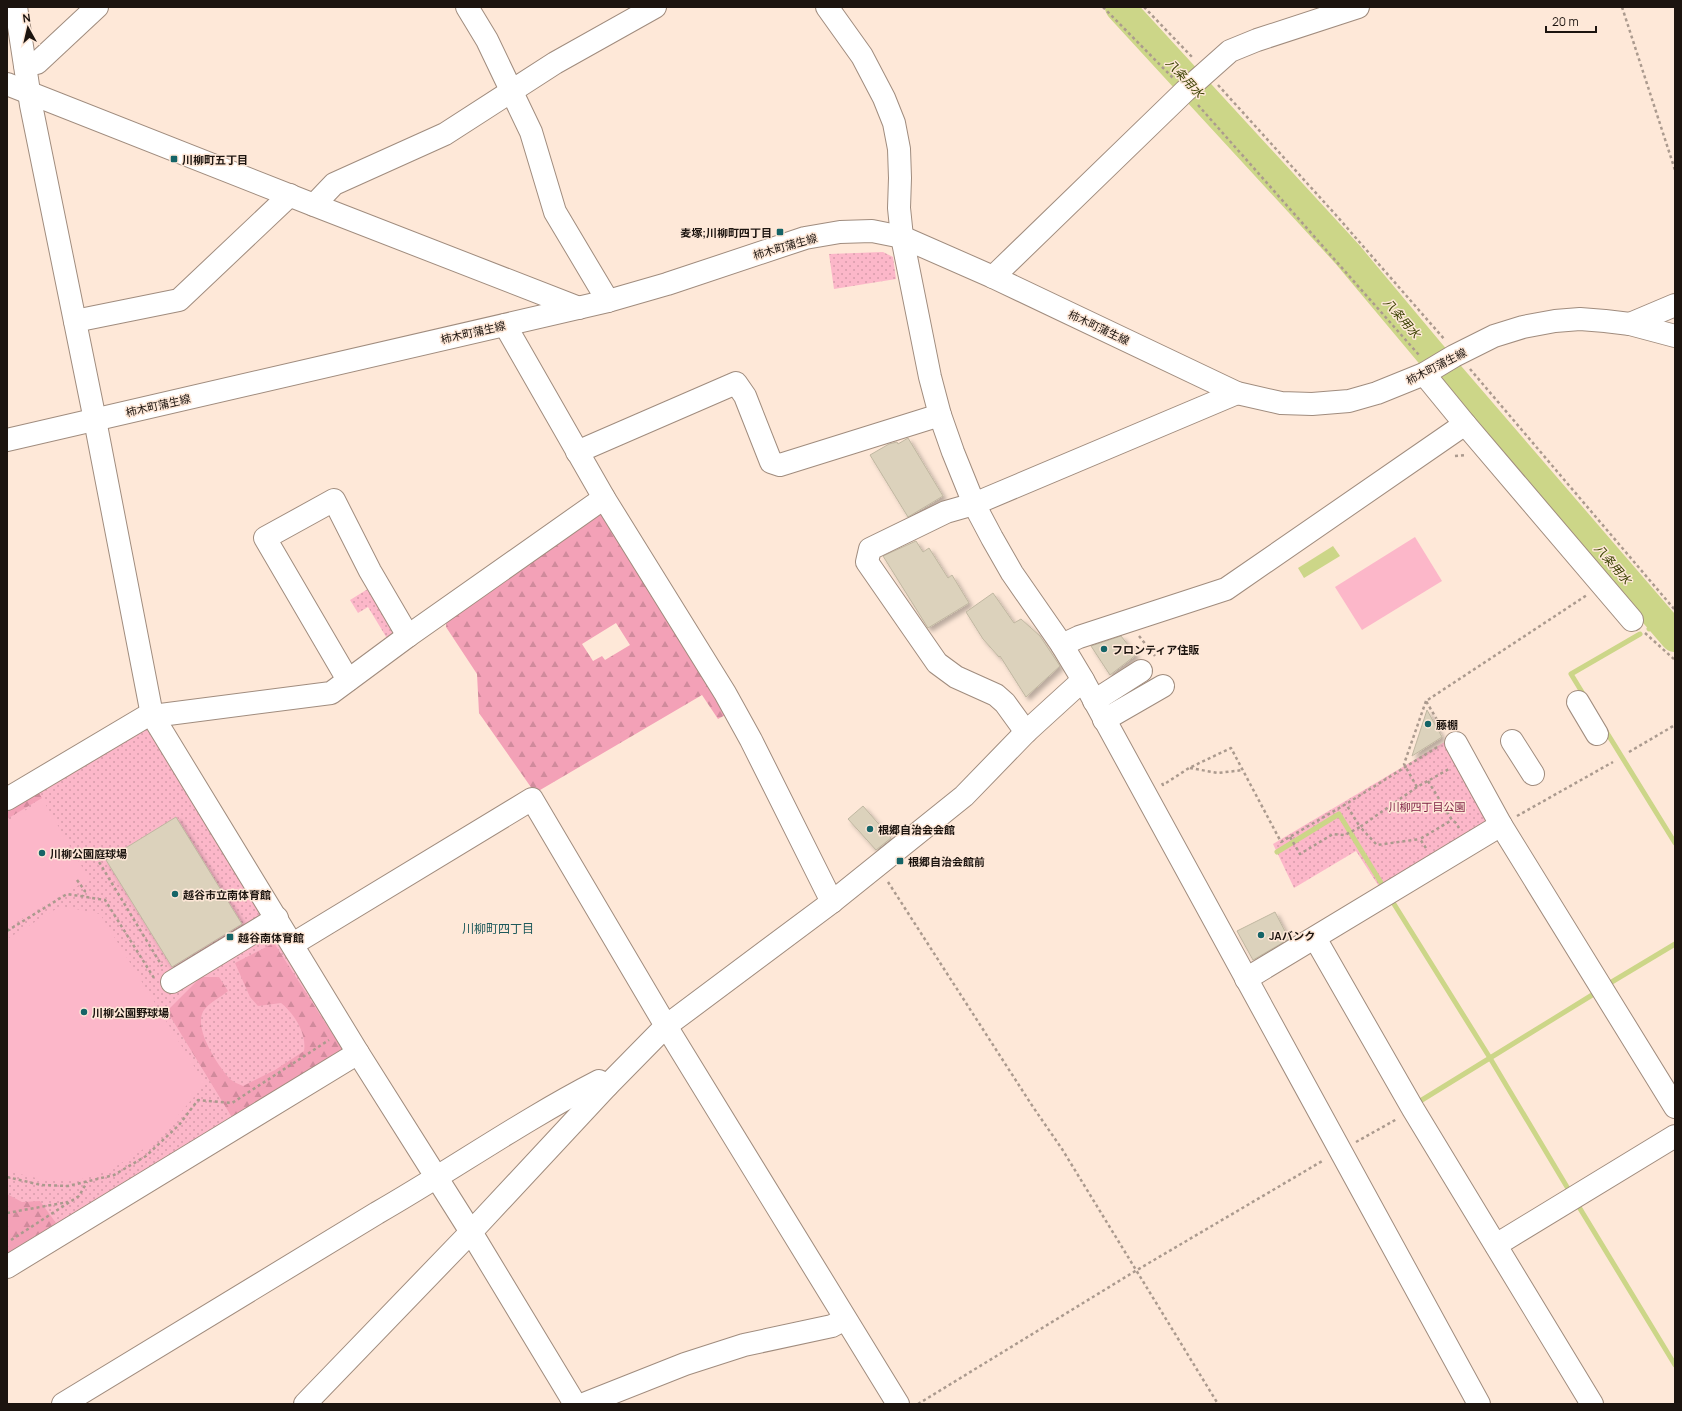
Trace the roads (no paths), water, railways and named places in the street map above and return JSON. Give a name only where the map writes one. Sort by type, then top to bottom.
[{"type":"street","points":[[16,7],[29,92],[96,420],[152,715],[293,944],[358,1053],[471,1232],[574,1404]]},
{"type":"street","points":[[25,65],[37,63],[97,7]]},
{"type":"street","points":[[467,7],[487,40],[531,132],[555,212],[608,301]]},
{"type":"street","points":[[314,205],[334,184],[446,134],[511,90],[555,63],[655,7]]},
{"type":"street","points":[[827,7],[862,56],[884,98],[894,123],[899,149],[900,178],[898,208],[902,237],[930,377],[940,415],[974,504],[1012,573],[1062,645],[1083,680],[1479,1404]]},
{"type":"street","points":[[992,277],[1230,51],[1257,40],[1358,7]]},
{"type":"street","points":[[7,84],[578,308]]},
{"type":"street","points":[[75,321],[179,300],[290,196]]},
{"type":"street","name":"柿木町蒲生線","points":[[7,440],[608,301],[667,284],[805,238],[840,232],[872,231],[902,237],[992,277],[1237,393],[1281,403],[1312,404],[1349,401],[1377,393],[1428,372],[1456,355],[1494,336],[1523,327],[1555,321],[1580,319],[1630,324],[1675,336]]},
{"type":"street","points":[[1630,324],[1675,305]]},
{"type":"street","points":[[505,325],[604,498],[725,693],[754,747],[832,902]]},
{"type":"street","points":[[1428,372],[1465,424],[1624,618]]},
{"type":"street","points":[[577,452],[736,383],[745,396],[771,462],[780,465],[940,415]]},
{"type":"street","points":[[1026,732],[1004,703],[996,696],[956,677],[938,663],[867,562],[870,549],[946,512],[974,504],[1237,393]]},
{"type":"street","points":[[1062,645],[1079,637],[1226,589],[1465,424]]},
{"type":"street","points":[[7,799],[145,717],[331,693],[408,636],[604,498]]},
{"type":"street","points":[[348,680],[265,538],[334,500],[370,571],[408,636]]},
{"type":"street","points":[[1094,701],[1149,665]]},
{"type":"street","points":[[305,1404],[471,1232],[607,1086],[666,1026],[832,902],[964,796],[1026,732],[1083,680]]},
{"type":"street","points":[[1104,720],[1163,686]]},
{"type":"street","points":[[1578,702],[1597,734]]},
{"type":"street","points":[[1512,741],[1533,774]]},
{"type":"street","points":[[1455,746],[1492,798],[1501,825],[1589,976],[1675,1107]]},
{"type":"street","points":[[293,944],[532,799],[666,1026],[898,1404]]},
{"type":"street","points":[[1246,979],[1501,825]]},
{"type":"street","points":[[163,980],[277,918]]},
{"type":"street","points":[[1315,938],[1413,1109],[1592,1404]]},
{"type":"street","points":[[7,1267],[358,1053]]},
{"type":"street","points":[[63,1404],[568,1097],[599,1081],[607,1086]]},
{"type":"street","points":[[1496,1245],[1675,1136]]},
{"type":"street","points":[[584,1404],[685,1364],[737,1348],[832,1326],[845,1319]]},
{"type":"waterway","name":"八条用水","points":[[1120,7],[1348,255],[1430,353],[1675,637]]},
{"type":"waterway","points":[[1649,629],[1661,623]]},
{"type":"waterway","points":[[1585,697],[1571,674],[1640,634]]},
{"type":"waterway","points":[[1604,728],[1675,843]]},
{"type":"waterway","points":[[1277,852],[1339,814],[1383,886]]},
{"type":"waterway","points":[[1394,904],[1490,1058],[1570,1192]]},
{"type":"waterway","points":[[1605,986],[1675,944]]},
{"type":"waterway","points":[[1418,1105],[1417,1103],[1597,992]]},
{"type":"waterway","points":[[1576,1202],[1675,1365]]},
{"type":"place","name":"川柳町五丁目","points":[[174,159]]},
{"type":"place","name":"麦塚;川柳町四丁目","points":[[780,232]]},
{"type":"place","name":"フロンティア住販","points":[[1104,649]]},
{"type":"place","name":"藤棚","points":[[1428,724]]},
{"type":"place","name":"根郷自治会会館","points":[[870,829]]},
{"type":"place","name":"川柳公園庭球場","points":[[42,853]]},
{"type":"place","name":"根郷自治会館前","points":[[900,861]]},
{"type":"place","name":"越谷市立南体育館","points":[[175,894]]},
{"type":"place","name":"JAバンク","points":[[1261,935]]},
{"type":"place","name":"越谷南体育館","points":[[230,937]]},
{"type":"place","name":"川柳公園野球場","points":[[84,1012]]},
{"type":"district","name":"川柳町四丁目","points":[[498,928]]},
{"type":"park label","name":"川柳四丁目公園","points":[[1427,806]]}]
